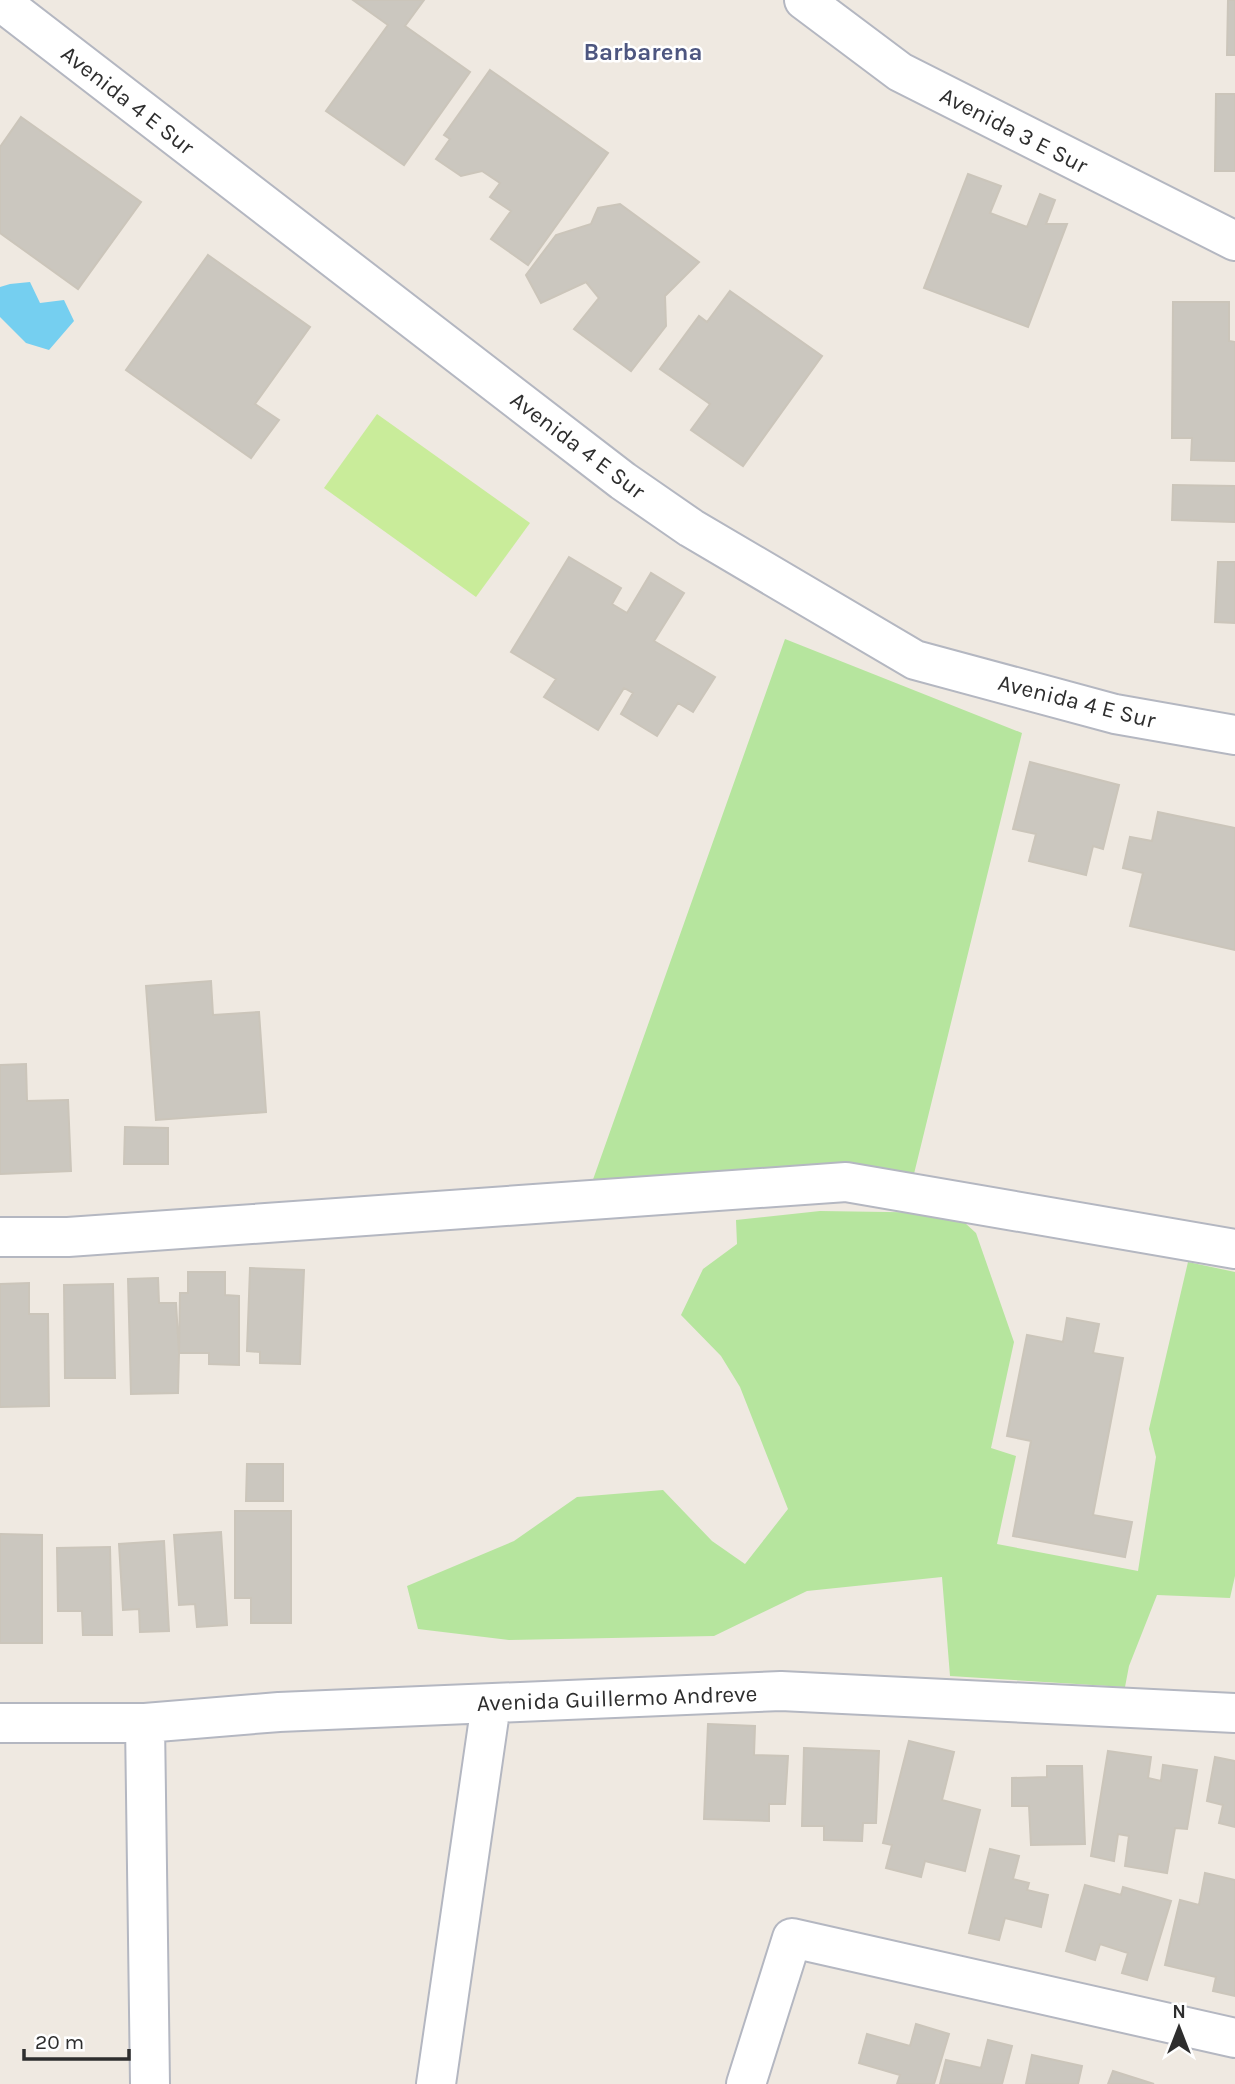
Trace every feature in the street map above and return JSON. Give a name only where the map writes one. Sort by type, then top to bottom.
[{"type":"street","name":"Avenida 3 E Sur","points":[[804,0],[900,72],[1235,241]]},
{"type":"street","name":"Avenida 4 E Sur","points":[[0,1],[622,481],[691,528],[915,660],[1115,715],[1235,735]]},
{"type":"street","points":[[0,1237],[68,1237],[846,1182],[1235,1249]]},
{"type":"street","name":"Avenida Guillermo Andreve","points":[[0,1723],[145,1723],[279,1712],[781,1691],[1235,1713]]},
{"type":"street","points":[[436,2084],[491,1704]]},
{"type":"street","points":[[145,1723],[150,2084]]},
{"type":"street","points":[[746,2084],[792,1938],[1235,2038]]},
{"type":"green space","points":[[377,414],[530,523],[476,597],[324,488]]},
{"type":"green space","points":[[785,639],[1022,733],[912,1182],[590,1188]]},
{"type":"green space","points":[[820,1211],[954,1213],[976,1233],[1014,1342],[991,1448],[1016,1456],[997,1544],[1138,1571],[1156,1457],[1149,1429],[1188,1262],[1235,1272],[1235,1576],[1230,1598],[1157,1595],[1129,1666],[1125,1687],[950,1676],[942,1577],[807,1591],[714,1636],[509,1640],[418,1629],[407,1586],[514,1541],[577,1497],[663,1490],[712,1541],[745,1564],[788,1509],[740,1387],[721,1356],[681,1315],[703,1269],[737,1244],[736,1220]]},
{"type":"water","points":[[30,282],[40,303],[64,300],[74,321],[49,350],[26,343],[0,317],[0,287]]},
{"type":"building","points":[[353,0],[424,0],[405,26],[470,72],[404,165],[326,111],[388,25]]},
{"type":"building","points":[[1228,0],[1235,0],[1235,55],[1227,55]]},
{"type":"building","points":[[490,70],[608,153],[528,265],[491,239],[511,211],[490,197],[500,183],[482,171],[461,176],[436,159],[450,139],[444,135]]},
{"type":"building","points":[[1216,94],[1235,94],[1235,171],[1215,171]]},
{"type":"building","points":[[21,117],[141,202],[78,289],[0,233],[0,147]]},
{"type":"building","points":[[968,174],[1001,186],[990,213],[1027,227],[1040,194],[1055,200],[1046,224],[1067,224],[1028,327],[924,288]]},
{"type":"building","points":[[620,204],[699,262],[665,296],[666,326],[631,371],[574,329],[599,298],[586,282],[541,303],[526,275],[556,235],[591,224],[598,208]]},
{"type":"building","points":[[208,255],[310,327],[255,404],[279,420],[251,458],[126,370]]},
{"type":"building","points":[[730,291],[822,356],[743,466],[691,430],[710,404],[660,369],[699,316],[707,322]]},
{"type":"building","points":[[1173,302],[1229,302],[1229,341],[1235,342],[1235,461],[1191,460],[1192,438],[1172,438]]},
{"type":"building","points":[[1173,485],[1235,486],[1235,522],[1172,520]]},
{"type":"building","points":[[569,557],[621,588],[612,604],[627,613],[651,573],[684,593],[654,641],[715,677],[693,712],[678,703],[657,736],[621,714],[633,693],[624,688],[598,730],[544,697],[556,679],[511,652]]},
{"type":"building","points":[[1218,562],[1235,562],[1235,623],[1215,622]]},
{"type":"building","points":[[1030,762],[1119,785],[1103,849],[1093,846],[1086,875],[1029,861],[1036,834],[1013,829]]},
{"type":"building","points":[[1158,812],[1235,828],[1235,950],[1130,926],[1143,873],[1123,868],[1130,837],[1152,841]]},
{"type":"building","points":[[211,981],[213,1015],[259,1012],[266,1112],[156,1120],[146,986]]},
{"type":"building","points":[[26,1064],[27,1101],[68,1100],[71,1171],[0,1174],[0,1065]]},
{"type":"building","points":[[125,1127],[168,1128],[168,1164],[124,1164]]},
{"type":"building","points":[[250,1268],[304,1270],[300,1364],[260,1363],[260,1352],[247,1351]]},
{"type":"building","points":[[188,1272],[225,1272],[225,1295],[239,1296],[239,1365],[209,1364],[209,1353],[179,1353],[180,1293],[188,1293]]},
{"type":"building","points":[[158,1278],[159,1303],[176,1303],[178,1393],[131,1394],[128,1279]]},
{"type":"building","points":[[29,1283],[29,1314],[48,1314],[49,1406],[0,1407],[0,1284]]},
{"type":"building","points":[[113,1284],[115,1378],[65,1378],[64,1285]]},
{"type":"building","points":[[1067,1318],[1099,1324],[1093,1353],[1123,1358],[1093,1515],[1132,1522],[1125,1557],[1013,1536],[1031,1441],[1007,1436],[1027,1335],[1063,1342]]},
{"type":"building","points":[[247,1464],[283,1464],[283,1501],[246,1501]]},
{"type":"building","points":[[235,1511],[291,1511],[291,1623],[251,1623],[251,1598],[235,1598]]},
{"type":"building","points":[[221,1532],[227,1625],[197,1627],[195,1604],[179,1605],[174,1535]]},
{"type":"building","points":[[0,1534],[42,1535],[42,1643],[0,1643]]},
{"type":"building","points":[[164,1541],[169,1631],[140,1632],[139,1609],[123,1610],[119,1544]]},
{"type":"building","points":[[110,1547],[112,1635],[83,1635],[82,1611],[58,1611],[57,1548]]},
{"type":"building","points":[[708,1724],[755,1726],[754,1755],[788,1756],[785,1804],[769,1804],[769,1821],[704,1819]]},
{"type":"building","points":[[909,1741],[954,1752],[942,1800],[980,1810],[965,1871],[925,1861],[921,1877],[886,1868],[892,1845],[883,1843]]},
{"type":"building","points":[[804,1748],[879,1751],[876,1823],[863,1823],[862,1841],[824,1840],[824,1826],[802,1826]]},
{"type":"building","points":[[1108,1751],[1151,1757],[1148,1778],[1161,1781],[1163,1765],[1197,1770],[1187,1829],[1175,1828],[1167,1873],[1125,1866],[1129,1836],[1118,1834],[1114,1861],[1091,1856]]},
{"type":"building","points":[[1215,1757],[1235,1761],[1235,1827],[1219,1823],[1223,1805],[1207,1801]]},
{"type":"building","points":[[1047,1766],[1082,1766],[1085,1844],[1031,1845],[1029,1806],[1012,1806],[1012,1778],[1047,1777]]},
{"type":"building","points":[[990,1849],[1019,1856],[1013,1879],[1029,1883],[1027,1890],[1048,1895],[1041,1927],[1005,1918],[999,1940],[969,1933]]},
{"type":"building","points":[[1205,1873],[1235,1880],[1235,1996],[1213,1991],[1216,1977],[1165,1965],[1180,1900],[1199,1905]]},
{"type":"building","points":[[1085,1885],[1121,1895],[1123,1887],[1171,1901],[1147,1980],[1122,1973],[1128,1953],[1100,1944],[1095,1960],[1066,1951]]},
{"type":"building","points":[[916,2024],[949,2034],[934,2084],[897,2084],[900,2075],[859,2063],[867,2034],[910,2046]]},
{"type":"building","points":[[988,2040],[1012,2046],[1002,2084],[940,2084],[946,2060],[981,2068]]},
{"type":"building","points":[[1032,2055],[1082,2066],[1078,2084],[1026,2084]]},
{"type":"building","points":[[1113,2071],[1154,2084],[1108,2084]]},
{"type":"district","name":"Barbarena","points":[[643,52]]}]
